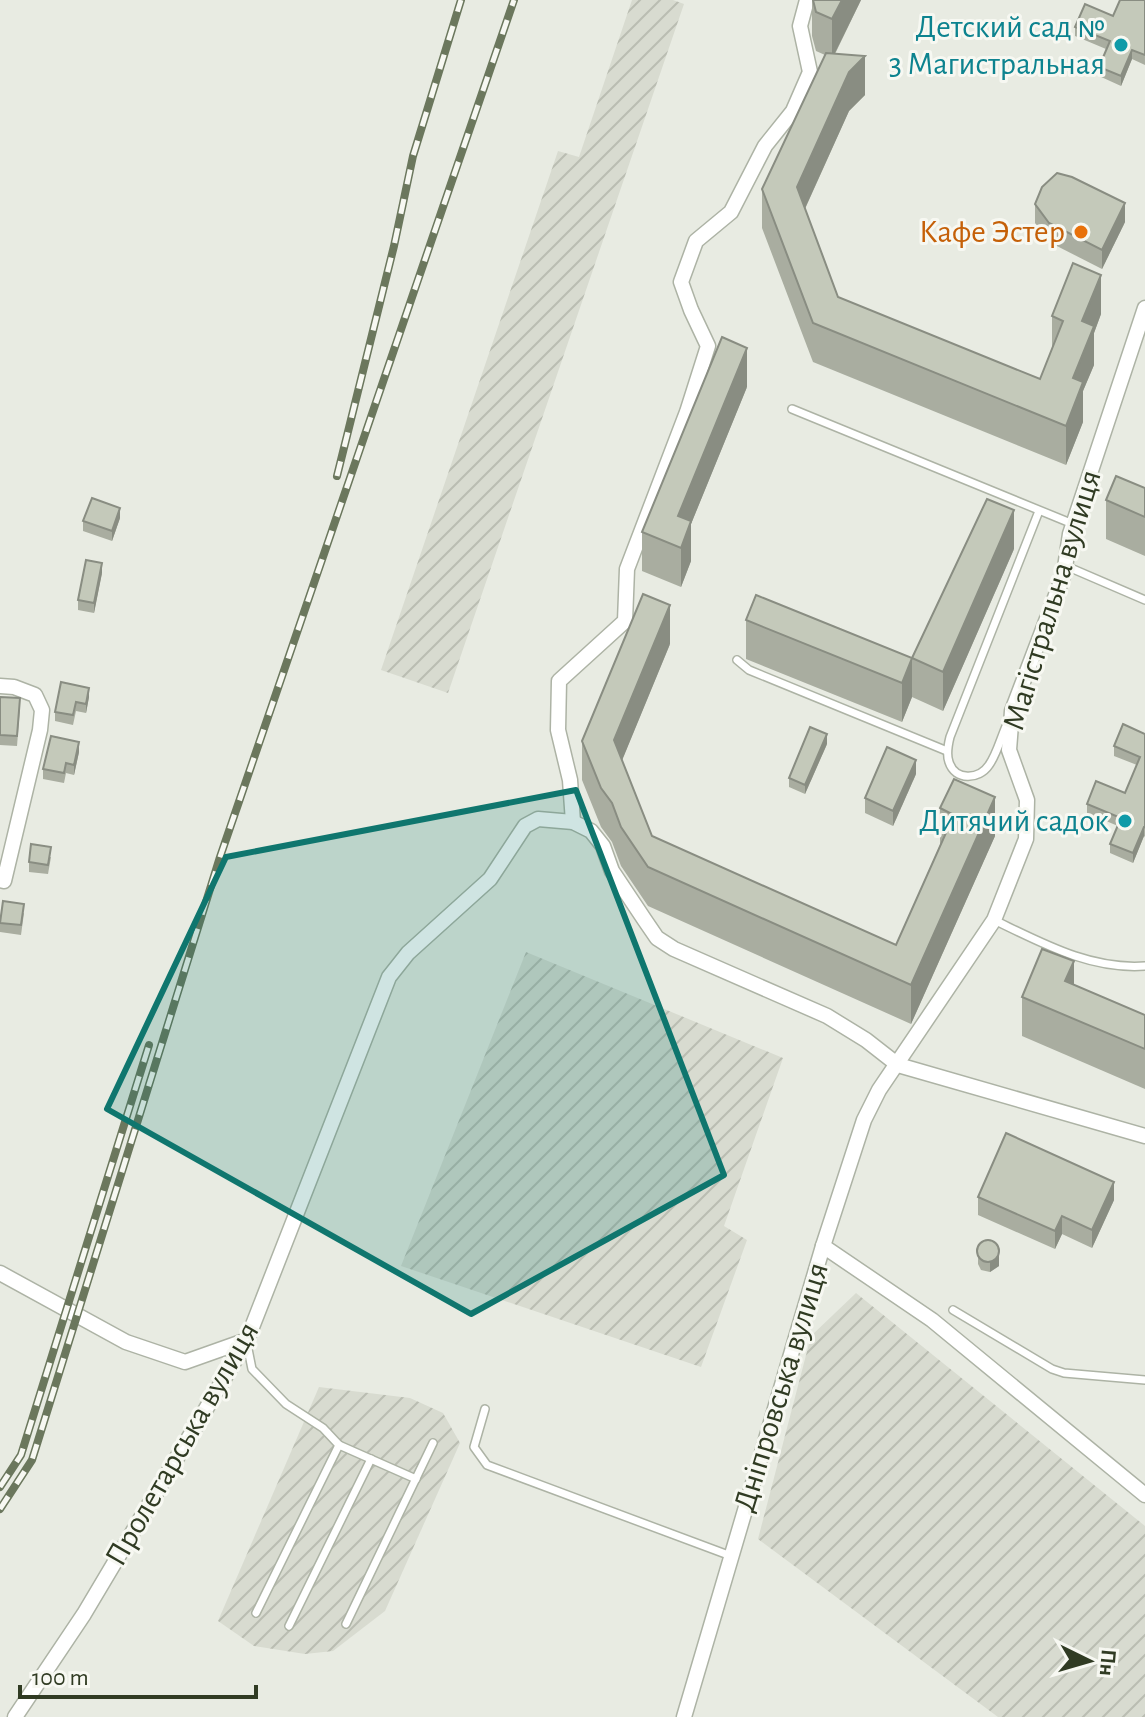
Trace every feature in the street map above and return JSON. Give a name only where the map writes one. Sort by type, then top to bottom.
[{"type":"street","points":[[807,0],[800,26],[810,72],[793,111],[765,146],[731,212],[696,241],[681,282],[708,346],[687,412],[627,569],[625,621],[559,681],[558,730],[570,780],[573,822],[591,831],[603,846],[612,871],[657,938],[693,958],[827,1016],[898,1065],[1145,1136]]},
{"type":"street","name":"Магістральна вулиця","points":[[898,1065],[994,920],[1026,839],[1027,800],[1009,750],[1012,711],[1065,566],[1073,524],[1145,308]]},
{"type":"street","points":[[0,686],[14,687],[35,695],[42,710],[40,730],[2,881]]},
{"type":"street","name":"Пролетарська вулиця","points":[[15,1717],[84,1614],[247,1340],[389,977],[408,953],[490,879],[525,826],[538,819],[573,822]]},
{"type":"street","name":"Дніпровська вулиця","points":[[684,1717],[823,1246],[864,1120],[879,1090],[898,1065]]},
{"type":"street","points":[[823,1246],[932,1320],[1145,1495]]},
{"type":"street","points":[[0,1273],[126,1342],[185,1362],[247,1340]]},
{"type":"lane","points":[[792,409],[1073,524]]},
{"type":"lane","points":[[1012,711],[989,765],[970,778],[958,774],[949,764],[947,751],[954,724],[1039,511]]},
{"type":"lane","points":[[1065,566],[1145,600]]},
{"type":"lane","points":[[737,660],[749,670],[947,751]]},
{"type":"lane","points":[[994,920],[1054,948],[1091,961],[1145,966]]},
{"type":"lane","points":[[953,1310],[1052,1369],[1064,1373],[1145,1380]]},
{"type":"lane","points":[[247,1340],[252,1369],[286,1404],[323,1428],[339,1445],[416,1479]]},
{"type":"lane","points":[[485,1409],[474,1447],[487,1465],[731,1556]]},
{"type":"lane","points":[[346,1624],[433,1443]]},
{"type":"lane","points":[[256,1613],[339,1445]]},
{"type":"lane","points":[[289,1626],[371,1459]]},
{"type":"highlighted area","points":[[576,790],[724,1175],[471,1314],[107,1109],[226,857]]},
{"type":"shaded area","points":[[632,0],[673,0],[684,4],[448,693],[381,670],[558,151],[579,157]]},
{"type":"shaded area","points":[[526,952],[783,1058],[724,1226],[747,1240],[701,1367],[401,1266]]},
{"type":"shaded area","points":[[856,1293],[1145,1526],[1145,1717],[998,1717],[758,1539],[811,1336]]},
{"type":"shaded area","points":[[319,1387],[410,1398],[443,1413],[460,1443],[385,1611],[333,1651],[305,1654],[254,1646],[218,1621]]},
{"type":"building","points":[[813,0],[842,0],[832,19],[816,12]]},
{"type":"building","name":"Детский сад № 3 Магистральная","points":[[1120,0],[1145,0],[1145,55],[1132,50],[1121,76],[1099,67],[1110,41],[1075,27],[1085,4],[1113,16]]},
{"type":"building","points":[[826,53],[865,56],[849,72],[797,187],[838,297],[1040,379],[1063,321],[1052,316],[1073,263],[1101,275],[1082,321],[1094,326],[1073,378],[1083,382],[1066,426],[813,323],[762,189]]},
{"type":"building","points":[[1057,173],[1125,203],[1102,250],[1049,223],[1035,204],[1042,187]]},
{"type":"building","points":[[722,337],[747,348],[678,516],[691,521],[681,548],[642,532]]},
{"type":"building","points":[[1116,476],[1145,488],[1145,517],[1106,500]]},
{"type":"building","points":[[92,498],[120,508],[112,531],[83,521]]},
{"type":"building","points":[[987,499],[1014,510],[943,672],[912,658]]},
{"type":"building","points":[[86,560],[102,563],[94,603],[78,600]]},
{"type":"building","points":[[643,594],[670,605],[614,740],[652,836],[896,945],[954,815],[940,808],[954,779],[995,797],[911,985],[648,867],[621,827],[582,741]]},
{"type":"building","points":[[756,595],[912,658],[902,683],[746,620]]},
{"type":"building","points":[[61,682],[89,688],[86,704],[76,702],[73,715],[55,712]]},
{"type":"building","points":[[0,697],[20,698],[17,736],[0,735]]},
{"type":"building","points":[[1123,724],[1145,734],[1145,827],[1133,853],[1110,844],[1121,818],[1087,804],[1096,781],[1125,793],[1140,757],[1114,746]]},
{"type":"building","points":[[810,727],[827,734],[805,785],[789,778]]},
{"type":"building","points":[[51,736],[79,742],[74,765],[66,763],[64,773],[43,769]]},
{"type":"building","points":[[887,747],[916,760],[893,811],[865,798]]},
{"type":"building","points":[[31,844],[51,847],[48,865],[29,862]]},
{"type":"building","points":[[3,901],[24,904],[21,925],[0,923]]},
{"type":"building","points":[[1042,949],[1074,961],[1065,981],[1145,1015],[1145,1049],[1022,997]]},
{"type":"building","points":[[1006,1133],[1114,1182],[1092,1230],[1062,1216],[1055,1231],[978,1197]]},
{"type":"building","points":[[988,1240],[996,1243],[999,1251],[996,1259],[988,1262],[980,1259],[977,1251],[980,1243]]},
{"type":"railway","points":[[337,476],[413,156],[461,0]]},
{"type":"railway","points":[[0,1509],[32,1460],[220,857],[514,0]]},
{"type":"railway","points":[[0,1487],[21,1455],[149,1045]]},
{"type":"place","name":"Детский сад № 3 Магистральная","points":[[1121,45]]},
{"type":"place","name":"Кафе Эстер","points":[[1081,232]]},
{"type":"place","name":"Дитячий садок","points":[[1125,821]]}]
